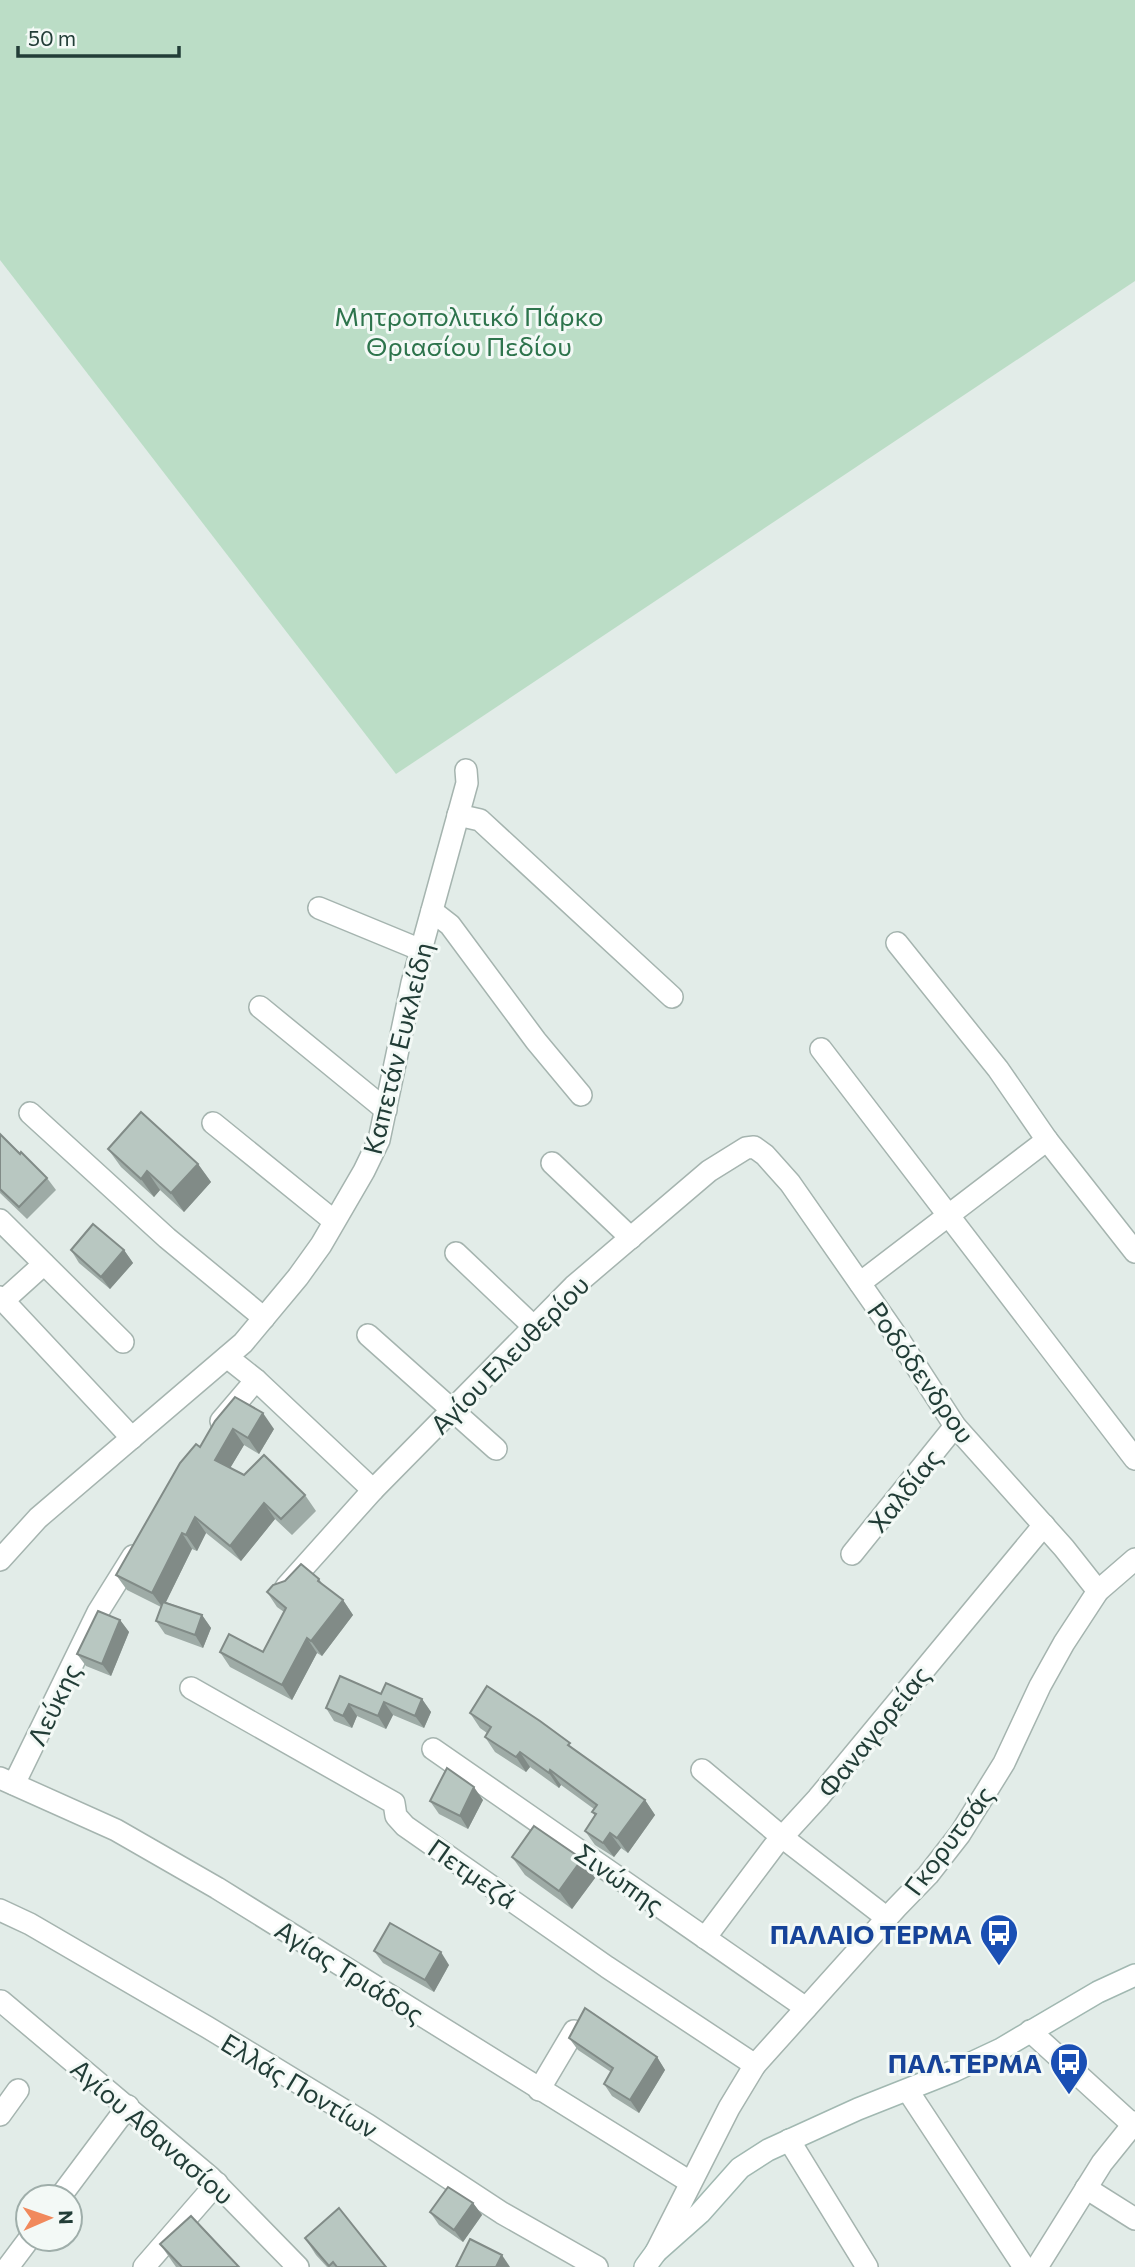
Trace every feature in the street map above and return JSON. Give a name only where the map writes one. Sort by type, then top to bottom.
[{"type":"street","name":"Καπετάν Ευκλείδη","points":[[0,1560],[38,1518],[243,1343],[298,1277],[364,1171],[379,1140],[409,995],[467,783],[466,770]]},
{"type":"street","points":[[458,815],[480,820],[672,997]]},
{"type":"street","points":[[318,908],[421,950]]},
{"type":"street","points":[[432,911],[450,925],[536,1041],[580,1095]]},
{"type":"street","points":[[897,943],[998,1069],[1047,1140],[1135,1252]]},
{"type":"street","points":[[260,1007],[386,1110]]},
{"type":"street","points":[[821,1049],[1135,1459]]},
{"type":"street","points":[[30,1113],[167,1238],[264,1318]]},
{"type":"street","points":[[213,1123],[334,1221]]},
{"type":"street","points":[[860,1283],[1047,1140]]},
{"type":"street","name":"Αγίου Ελευθερίου","points":[[286,1587],[373,1490],[574,1286],[709,1171],[746,1148],[754,1147]]},
{"type":"street","name":"Ροδόδενδρου","points":[[754,1147],[765,1155],[790,1183],[955,1426],[1044,1525],[1098,1591]]},
{"type":"street","points":[[552,1163],[631,1238]]},
{"type":"street","points":[[0,1220],[123,1342]]},
{"type":"street","points":[[456,1253],[533,1325]]},
{"type":"street","points":[[44,1264],[2,1299],[132,1438]]},
{"type":"street","points":[[368,1335],[496,1449]]},
{"type":"street","points":[[227,1357],[256,1380],[373,1490]]},
{"type":"street","points":[[205,1440],[256,1380]]},
{"type":"street","name":"Χαλδίας","points":[[852,1554],[955,1426]]},
{"type":"street","name":"Φαναγορείας","points":[[705,1938],[782,1837],[818,1798],[1044,1525]]},
{"type":"street","name":"Λεύκης","points":[[7,1781],[98,1612],[142,1539]]},
{"type":"street","name":"Γκορυτσάς","points":[[650,2259],[729,2108],[755,2065],[928,1875],[960,1834],[1004,1763],[1040,1686],[1098,1591],[1135,1559]]},
{"type":"street","name":"Πετμεζά","points":[[191,1688],[394,1803],[397,1816],[405,1826],[607,1967],[755,2065]]},
{"type":"street","name":"Σινώπης","points":[[433,1749],[806,2008]]},
{"type":"street","points":[[702,1770],[782,1837],[887,1918]]},
{"type":"street","name":"Αγίας Τριάδος","points":[[7,1781],[116,1830],[217,1888],[690,2182]]},
{"type":"street","name":"Ελλάς Ποντίων","points":[[0,1910],[30,1924],[195,2021],[368,2125],[502,2213],[597,2267]]},
{"type":"street","points":[[650,2259],[700,2213],[740,2168],[768,2150],[1001,2049],[1098,1992],[1135,1975]]},
{"type":"street","name":"Αγίου Αθανασίου","points":[[1,2001],[217,2183],[298,2267]]},
{"type":"street","points":[[540,2090],[574,2031]]},
{"type":"street","points":[[1030,2031],[1134,2124],[1086,2188],[1037,2267]]},
{"type":"street","points":[[0,2115],[18,2091]]},
{"type":"street","points":[[908,2091],[1024,2267]]},
{"type":"street","points":[[70,2183],[128,2106]]},
{"type":"street","points":[[789,2140],[867,2267]]},
{"type":"street","points":[[144,2267],[217,2183]]},
{"type":"street","points":[[1086,2188],[1135,2219]]},
{"type":"green space","name":"Μητροπολιτικό Πάρκο Θριασίου Πεδίου","points":[[0,0],[1135,0],[1135,281],[396,774],[0,260]]},
{"type":"building","points":[[141,1112],[198,1164],[171,1193],[147,1171],[141,1179],[108,1149]]},
{"type":"building","points":[[0,1134],[47,1178],[19,1207],[0,1189]]},
{"type":"building","points":[[93,1224],[124,1250],[101,1277],[71,1250]]},
{"type":"building","points":[[235,1397],[263,1413],[248,1438],[233,1429],[215,1460],[244,1475],[264,1455],[305,1495],[281,1519],[264,1503],[230,1546],[195,1517],[186,1535],[182,1533],[152,1593],[116,1575],[180,1463],[196,1444],[200,1447],[215,1421]]},
{"type":"building","points":[[301,1564],[343,1600],[311,1641],[307,1638],[282,1685],[220,1652],[229,1634],[263,1652],[286,1608],[267,1592],[273,1585],[285,1581]]},
{"type":"building","points":[[163,1602],[202,1615],[195,1635],[156,1621]]},
{"type":"building","points":[[98,1611],[120,1620],[102,1664],[77,1654]]},
{"type":"building","points":[[340,1676],[381,1694],[386,1683],[422,1699],[415,1716],[384,1702],[378,1716],[349,1704],[343,1716],[326,1708]]},
{"type":"building","points":[[487,1686],[540,1721],[570,1743],[568,1745],[645,1800],[617,1838],[610,1833],[603,1843],[585,1831],[596,1814],[592,1812],[597,1805],[550,1770],[549,1773],[520,1752],[516,1757],[485,1737],[491,1727],[470,1713]]},
{"type":"building","points":[[447,1768],[474,1787],[460,1816],[430,1801]]},
{"type":"building","points":[[534,1826],[582,1859],[559,1891],[512,1857]]},
{"type":"building","points":[[390,1923],[441,1952],[425,1980],[374,1951]]},
{"type":"building","points":[[585,2008],[657,2057],[630,2100],[604,2084],[613,2068],[569,2038]]},
{"type":"building","points":[[448,2187],[473,2203],[454,2230],[430,2212]]},
{"type":"building","points":[[339,2208],[386,2267],[337,2267],[333,2262],[329,2266],[305,2238]]},
{"type":"building","points":[[191,2216],[239,2267],[182,2267],[160,2244]]},
{"type":"building","points":[[470,2239],[502,2255],[496,2267],[456,2267]]},
{"type":"place","name":"ΠΑΛΑΙΟ ΤΕΡΜΑ","points":[[999,1967]]},
{"type":"place","name":"ΠΑΛ.ΤΕΡΜΑ","points":[[1069,2096]]}]
